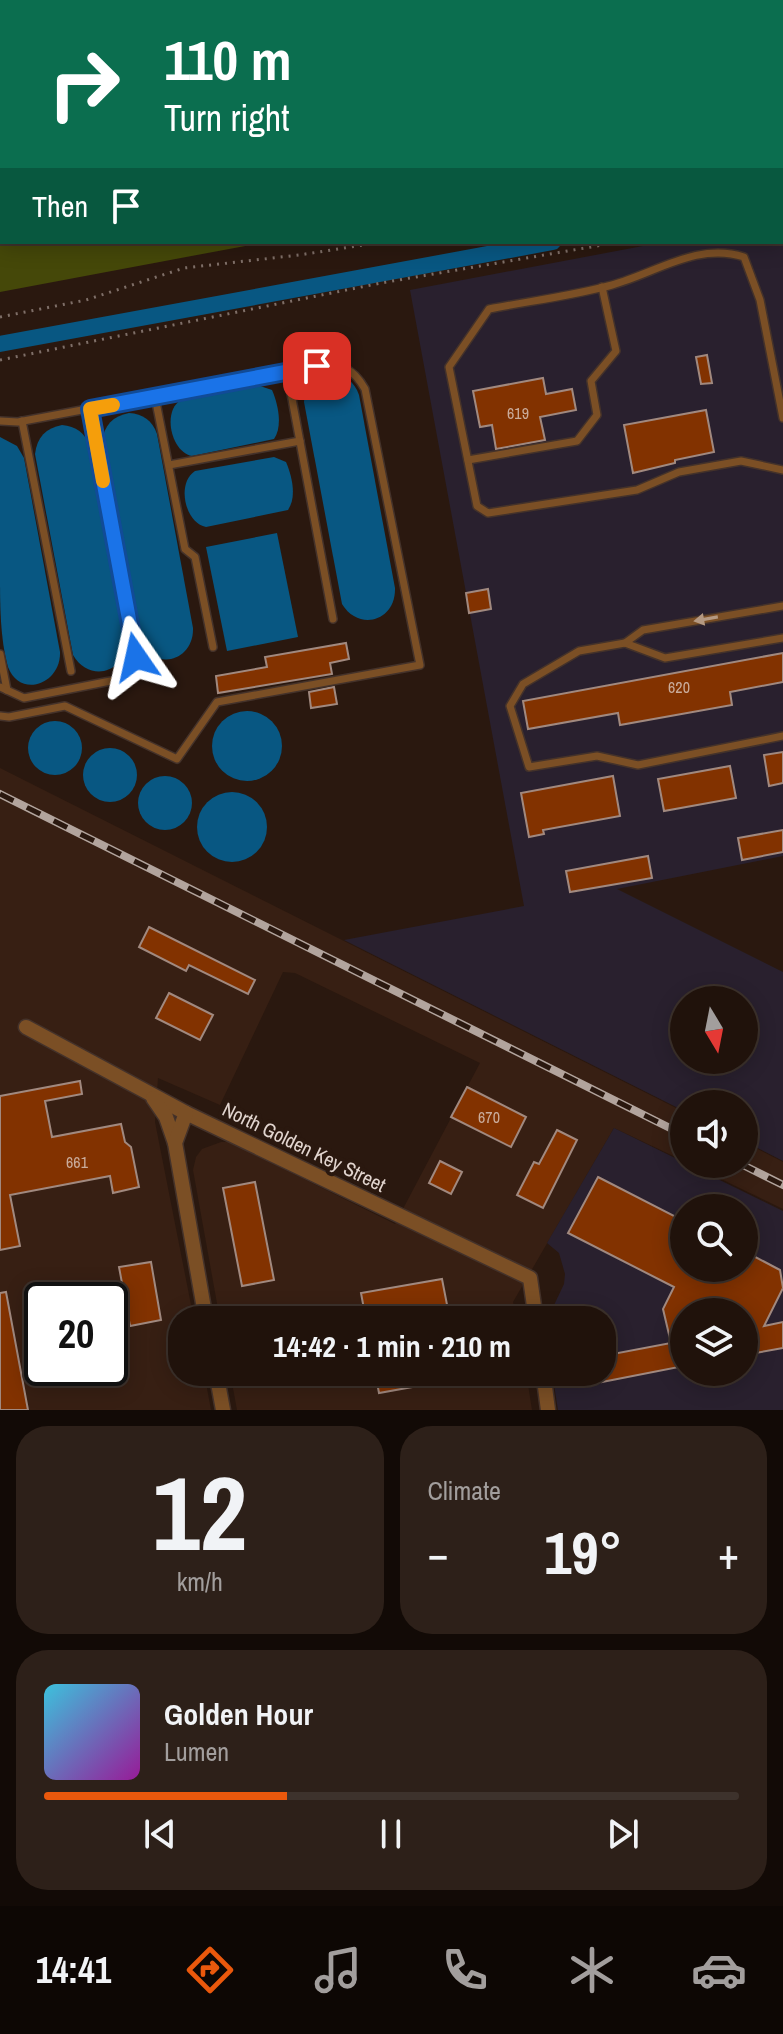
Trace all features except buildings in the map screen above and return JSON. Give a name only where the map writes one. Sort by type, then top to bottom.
[{"type":"street","name":"North Golden Key Street","points":[[26,1027],[186,1113],[530,1278],[534,1306]]},
{"type":"street","points":[[147,1092],[166,1117],[175,1143],[204,1306]]},
{"type":"street","points":[[175,1143],[186,1113]]},
{"type":"street","points":[[219,1386],[223,1410]]},
{"type":"street","points":[[545,1386],[548,1410]]},
{"type":"lane","points":[[783,418],[760,300],[744,257],[727,251],[675,260],[602,287],[489,309],[449,367],[477,506],[488,513],[637,490],[679,472],[741,461],[783,470]]},
{"type":"lane","points":[[468,460],[577,441],[597,415],[591,381],[616,351],[602,287]]},
{"type":"lane","points":[[0,428],[317,366],[340,366],[357,376],[365,389],[420,665],[217,702],[177,759],[65,706],[0,716]]},
{"type":"lane","points":[[287,372],[333,619]]},
{"type":"lane","points":[[155,397],[185,549],[195,557],[213,647]]},
{"type":"lane","points":[[90,409],[136,657]]},
{"type":"lane","points":[[0,421],[20,422]]},
{"type":"lane","points":[[20,422],[71,671]]},
{"type":"lane","points":[[169,465],[300,441]]},
{"type":"lane","points":[[783,606],[643,630],[625,643],[579,651],[523,684],[510,706],[529,767],[597,756],[638,765],[783,736]]},
{"type":"lane","points":[[625,643],[665,658],[783,638]]},
{"type":"lane","points":[[0,654],[4,688],[24,698],[136,676]]},
{"type":"path","points":[[0,317],[86,300],[184,268],[370,244]]},
{"type":"path","points":[[0,360],[381,283],[608,244]]},
{"type":"shaded area","points":[[0,244],[255,244],[0,292]]},
{"type":"shaded area","points":[[653,244],[783,244],[783,856],[617,889],[783,972],[783,1161],[758,1148],[758,1090],[670,1090],[670,1104],[344,940],[524,906],[410,290]]},
{"type":"shaded area","points":[[0,768],[670,1105],[670,1154],[614,1128],[513,1302],[514,1306],[217,1306],[193,1170],[202,1149],[229,1142],[395,1224],[480,1063],[295,973],[283,972],[220,1105],[158,1078],[155,1122],[191,1306],[168,1306],[168,1386],[207,1386],[211,1410],[0,1410]]},
{"type":"shaded area","points":[[614,1128],[670,1156],[670,1178],[716,1178],[748,1194],[670,1194],[670,1282],[758,1282],[758,1199],[783,1211],[783,1410],[558,1410],[554,1386],[616,1386],[616,1306],[554,1306],[564,1284],[565,1274],[559,1253],[547,1243]]},
{"type":"shaded area","points":[[758,1149],[783,1162],[783,1209],[758,1197],[758,1194],[719,1178],[758,1178]]},
{"type":"shaded area","points":[[233,1386],[528,1386],[532,1410],[237,1410]]},
{"type":"water","points":[[331,373],[348,380],[359,395],[395,588],[390,608],[375,619],[358,618],[342,604],[304,402],[306,391],[312,383]]},
{"type":"water","points":[[260,386],[272,390],[276,402],[279,421],[274,439],[192,456],[179,447],[174,439],[171,421],[175,405],[181,400]]},
{"type":"water","points":[[129,413],[146,419],[157,434],[193,628],[188,648],[173,658],[156,657],[140,643],[102,442],[110,422]]},
{"type":"water","points":[[62,425],[79,431],[90,446],[126,640],[121,660],[106,670],[89,669],[73,655],[35,454],[43,434]]},
{"type":"water","points":[[0,437],[17,446],[24,458],[60,652],[54,672],[39,684],[21,683],[8,667],[5,656],[0,598]]},
{"type":"water","points":[[274,457],[286,462],[290,474],[293,493],[288,510],[206,527],[199,524],[188,511],[186,484],[195,471]]},
{"type":"water","points":[[277,533],[298,637],[227,651],[206,547]]},
{"type":"water","points":[[254,711],[276,726],[282,746],[280,760],[272,771],[261,779],[240,781],[222,771],[214,760],[212,739],[222,721],[233,713]]},
{"type":"water","points":[[55,721],[74,729],[82,748],[74,767],[55,775],[36,767],[28,748],[36,729]]},
{"type":"water","points":[[110,748],[129,756],[137,775],[129,794],[110,802],[91,794],[83,775],[91,756]]},
{"type":"water","points":[[165,776],[184,784],[192,803],[184,822],[165,830],[146,822],[138,803],[146,784]]},
{"type":"water","points":[[239,792],[261,807],[267,827],[265,841],[257,852],[246,860],[225,862],[207,852],[199,841],[197,820],[207,802],[218,794]]},
{"type":"waterway","points":[[0,344],[542,244]]},
{"type":"railway","points":[[0,794],[670,1128]]},
{"type":"railway","points":[[758,1172],[783,1185]]},
{"type":"slow traffic","points":[[103,481],[90,409],[113,405]]},
{"type":"route","points":[[136,657],[90,409],[317,366]]}]
